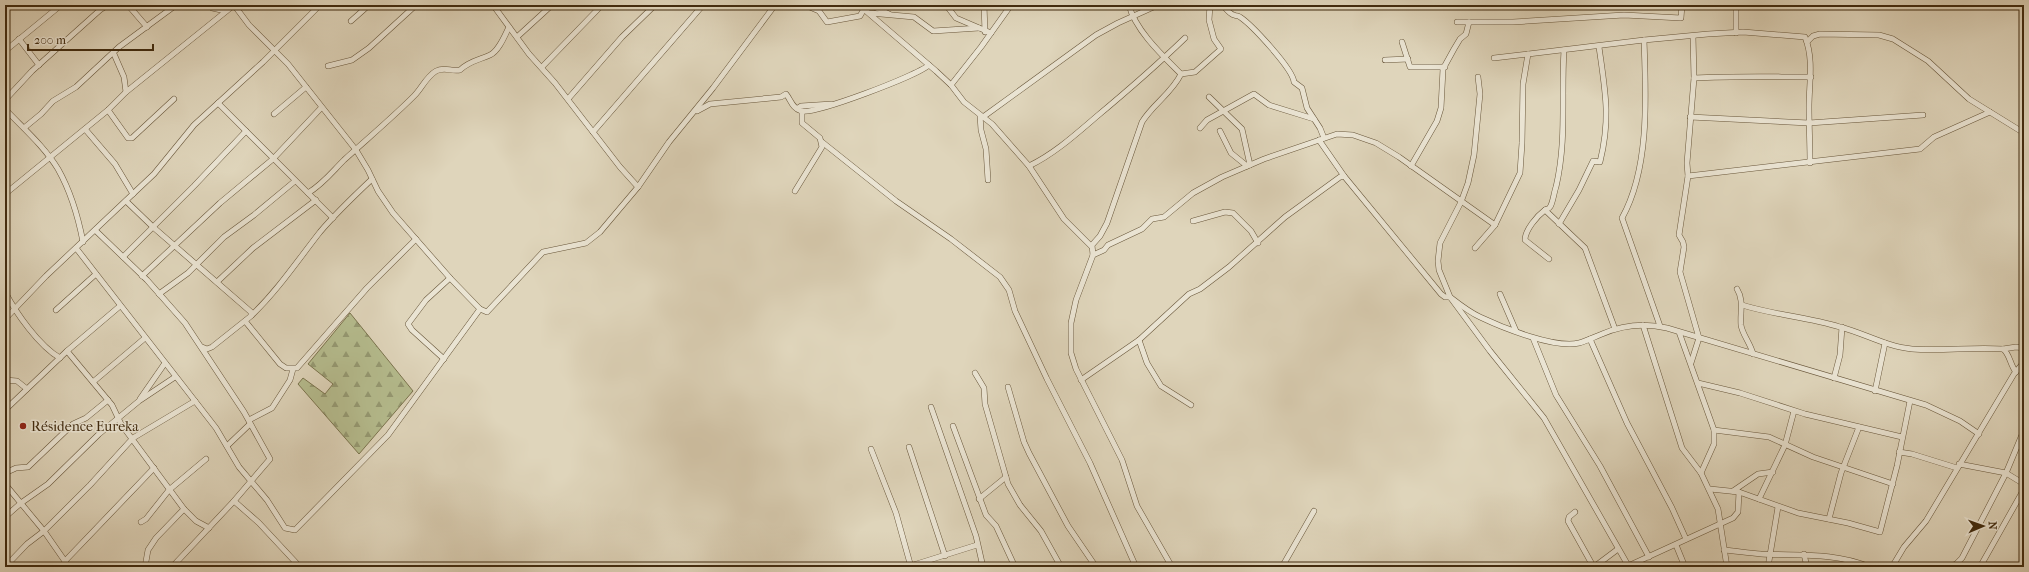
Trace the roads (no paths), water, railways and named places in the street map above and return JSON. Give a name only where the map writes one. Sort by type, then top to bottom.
[{"type":"street","points":[[51,5],[55,10]]},
{"type":"street","points":[[5,51],[61,5]]},
{"type":"street","points":[[5,100],[39,65],[100,10],[108,5]]},
{"type":"street","points":[[128,5],[147,27]]},
{"type":"street","points":[[24,128],[41,114],[53,101],[76,86],[176,5]]},
{"type":"street","points":[[5,194],[108,110],[126,92],[234,5],[258,36],[275,49],[356,150],[393,213],[450,278],[480,309],[487,312],[544,252],[579,245],[596,237],[638,187],[690,114],[713,88],[775,5]]},
{"type":"street","points":[[5,319],[76,248],[154,174],[194,125],[320,5]]},
{"type":"street","points":[[351,22],[369,5]]},
{"type":"street","points":[[328,66],[352,60],[369,48],[416,5]]},
{"type":"street","points":[[493,5],[638,187]]},
{"type":"street","points":[[517,37],[552,5]]},
{"type":"street","points":[[542,67],[602,5]]},
{"type":"street","points":[[568,99],[622,37],[654,5]]},
{"type":"street","points":[[593,132],[703,5]]},
{"type":"street","points":[[805,5],[819,11],[828,22],[860,16],[864,9]]},
{"type":"street","points":[[859,5],[936,71],[951,85],[964,102],[1004,136],[1029,166],[1064,219],[1091,246],[1093,256],[1076,300],[1070,322],[1073,360],[1081,380],[1122,460],[1137,506],[1172,567]]},
{"type":"street","points":[[870,5],[889,14]]},
{"type":"street","points":[[946,5],[956,18],[982,29],[990,35]]},
{"type":"street","points":[[982,29],[984,5]]},
{"type":"street","points":[[951,85],[1011,5]]},
{"type":"street","points":[[1129,5],[1132,17],[1165,58],[1181,74]]},
{"type":"street","points":[[981,116],[1096,35],[1158,5]]},
{"type":"street","points":[[1181,74],[1195,72],[1221,49],[1214,39],[1209,20],[1210,5]]},
{"type":"street","points":[[1222,5],[1233,15],[1238,16],[1245,21],[1272,47],[1288,67],[1294,76],[1294,82],[1302,88],[1307,108],[1314,119],[1322,139],[1344,176],[1441,294],[1445,297],[1450,297],[1479,317],[1533,338],[1562,345],[1579,343],[1615,329],[1643,325],[1660,326],[1941,411],[1979,434]]},
{"type":"street","points":[[1457,22],[1513,22],[1624,15],[1681,18],[1682,5]]},
{"type":"street","points":[[1736,5],[1736,32]]},
{"type":"street","points":[[210,7],[227,11]]},
{"type":"street","points":[[210,7],[216,19]]},
{"type":"street","points":[[870,13],[914,17],[933,31],[982,29]]},
{"type":"street","points":[[1411,166],[1439,114],[1443,71],[1454,48],[1460,39],[1466,34],[1469,22]]},
{"type":"street","points":[[308,193],[325,182],[356,150],[415,95],[429,76],[437,70],[445,68],[460,70],[466,64],[479,58],[492,55],[502,42],[509,27]]},
{"type":"street","points":[[1494,58],[1599,47],[1644,40],[1736,32],[1797,35],[1805,37],[1807,42],[1811,77],[1809,123],[1810,163]]},
{"type":"street","points":[[1807,42],[1813,36],[1820,34],[1879,34],[1893,38],[1928,61],[1964,94],[2024,133]]},
{"type":"street","points":[[1691,363],[1700,338],[1680,272],[1684,247],[1679,235],[1688,176],[1686,163],[1694,78],[1693,36]]},
{"type":"street","points":[[1029,166],[1050,155],[1165,58],[1185,38]]},
{"type":"street","points":[[20,39],[39,65]]},
{"type":"street","points":[[1644,40],[1644,134],[1636,185],[1622,218],[1660,326]]},
{"type":"street","points":[[1402,42],[1408,59],[1408,65],[1412,67],[1445,67]]},
{"type":"street","points":[[1559,224],[1579,190],[1593,161],[1600,162],[1606,139],[1607,112],[1599,47]]},
{"type":"street","points":[[1549,259],[1524,240],[1537,217],[1545,210],[1550,208],[1554,192],[1562,146],[1564,114],[1562,77],[1564,50]]},
{"type":"street","points":[[114,54],[124,77],[126,92]]},
{"type":"street","points":[[1475,248],[1495,225],[1520,174],[1523,84],[1528,54]]},
{"type":"street","points":[[1386,60],[1408,59]]},
{"type":"street","points":[[690,114],[710,104],[781,97],[786,94],[793,107],[800,110],[819,109],[892,84],[923,70],[929,65]]},
{"type":"street","points":[[923,70],[936,71]]},
{"type":"street","points":[[1091,246],[1107,224],[1142,122],[1150,110],[1174,86],[1181,74]]},
{"type":"street","points":[[1694,78],[1748,76],[1766,78],[1811,77]]},
{"type":"street","points":[[1478,77],[1480,94],[1474,156],[1468,183],[1461,202],[1440,243],[1438,252],[1439,270],[1450,297],[1490,351],[1544,418],[1628,567],[1736,516],[1739,492]]},
{"type":"street","points":[[274,114],[306,87]]},
{"type":"street","points":[[1200,128],[1207,120],[1224,112],[1254,94],[1269,105],[1314,119]]},
{"type":"street","points":[[1208,97],[1242,129],[1248,166]]},
{"type":"street","points":[[108,110],[128,138],[132,138],[174,99]]},
{"type":"street","points":[[218,103],[333,218]]},
{"type":"street","points":[[142,276],[220,203],[273,158],[321,108]]},
{"type":"street","points":[[5,109],[24,128],[58,169],[73,203],[83,242]]},
{"type":"street","points":[[800,110],[802,123],[820,138],[822,142],[896,201],[951,239],[1000,277],[1009,290],[1015,310],[1047,380],[1090,463],[1136,567]]},
{"type":"street","points":[[1688,176],[1726,170],[1810,163],[1920,149],[1934,137],[1990,112]]},
{"type":"street","points":[[1690,117],[1809,123],[1923,115]]},
{"type":"street","points":[[981,116],[981,130],[986,149],[988,180]]},
{"type":"street","points":[[84,129],[115,164],[133,194]]},
{"type":"street","points":[[1220,130],[1231,153],[1248,166]]},
{"type":"street","points":[[123,256],[246,131]]},
{"type":"street","points":[[1093,256],[1104,250],[1108,245],[1142,229],[1152,220],[1164,217],[1193,193],[1248,166],[1322,139],[1346,134],[1360,136],[1376,143],[1495,225]]},
{"type":"street","points":[[795,191],[820,151],[822,142]]},
{"type":"street","points":[[1081,380],[1139,340],[1189,294],[1200,289],[1258,243],[1285,217],[1340,177],[1344,176]]},
{"type":"street","points":[[202,347],[207,349],[212,347],[252,315],[282,282],[333,218],[372,179]]},
{"type":"street","points":[[159,294],[180,279],[224,236],[254,215],[295,181]]},
{"type":"street","points":[[217,282],[253,248],[316,200]]},
{"type":"street","points":[[126,201],[252,315]]},
{"type":"street","points":[[1545,210],[1585,248],[1615,329]]},
{"type":"street","points":[[1193,221],[1225,212],[1233,213],[1251,231],[1258,243]]},
{"type":"street","points":[[95,230],[123,256],[185,323],[250,422],[270,460],[172,567]]},
{"type":"street","points":[[245,321],[280,364],[286,368],[293,369],[302,365],[345,313],[416,239]]},
{"type":"street","points":[[76,248],[216,428],[239,468],[267,500],[285,528],[295,530],[388,435],[480,309]]},
{"type":"street","points":[[56,310],[96,274]]},
{"type":"street","points":[[444,359],[412,330],[408,324],[426,300],[450,278]]},
{"type":"street","points":[[1737,288],[1742,305],[1741,326],[1751,345],[1753,354]]},
{"type":"street","points":[[5,292],[15,309],[46,347],[60,358]]},
{"type":"street","points":[[1500,294],[1516,331]]},
{"type":"street","points":[[1742,305],[1759,310],[1814,320],[1842,327],[1886,343],[1912,349],[2024,348]]},
{"type":"street","points":[[5,410],[67,351],[120,306]]},
{"type":"street","points":[[1643,325],[1682,448],[1701,473],[1710,489],[1718,509],[1727,567]]},
{"type":"street","points":[[1834,378],[1840,355],[1842,327]]},
{"type":"street","points":[[1679,332],[1714,430],[1714,444],[1701,473]]},
{"type":"street","points":[[93,382],[145,338]]},
{"type":"street","points":[[1533,338],[1556,395],[1600,466],[1649,557]]},
{"type":"street","points":[[1590,339],[1627,422],[1672,508],[1686,539]]},
{"type":"street","points":[[1139,340],[1147,363],[1161,386],[1191,405]]},
{"type":"street","points":[[1875,391],[1886,343]]},
{"type":"street","points":[[2003,349],[2006,351],[2010,365],[2016,372]]},
{"type":"street","points":[[67,351],[108,400],[119,419],[184,509],[196,521],[209,528]]},
{"type":"street","points":[[1892,567],[1904,547],[1926,521],[1958,466],[2016,372],[2024,362]]},
{"type":"street","points":[[139,401],[164,363]]},
{"type":"street","points":[[227,446],[250,422],[272,408],[290,380],[293,369]]},
{"type":"street","points":[[975,374],[984,388],[985,404],[1006,477],[1020,506],[1041,531],[1061,567]]},
{"type":"street","points":[[5,517],[21,503],[48,484],[99,434],[139,401],[175,377]]},
{"type":"street","points":[[5,380],[17,381],[27,389]]},
{"type":"street","points":[[1698,383],[1794,411],[1902,437]]},
{"type":"street","points":[[1008,387],[1024,442],[1029,453],[1068,526],[1096,567]]},
{"type":"street","points":[[5,473],[16,468],[28,467],[73,424],[86,418],[108,400]]},
{"type":"street","points":[[5,567],[27,544],[44,531],[90,485],[133,438],[195,401]]},
{"type":"street","points":[[1710,489],[1739,492],[1778,507],[1880,532],[1893,484],[1910,401]]},
{"type":"street","points":[[931,407],[973,526],[983,567]]},
{"type":"street","points":[[1759,499],[1785,444],[1794,411]]},
{"type":"street","points":[[953,426],[986,515],[996,526],[1015,567]]},
{"type":"street","points":[[1829,519],[1844,467],[1859,427]]},
{"type":"street","points":[[1714,430],[1769,437],[1844,467],[1893,484]]},
{"type":"street","points":[[1949,567],[1956,564],[1962,558],[2006,473],[2024,430]]},
{"type":"street","points":[[909,447],[945,556]]},
{"type":"street","points":[[871,449],[896,513],[910,567],[978,545]]},
{"type":"street","points":[[1899,452],[1958,466],[2006,473],[2024,484]]},
{"type":"street","points":[[141,522],[146,519],[169,490],[206,459]]},
{"type":"street","points":[[65,561],[154,468]]},
{"type":"street","points":[[1733,491],[1758,474],[1773,472]]},
{"type":"street","points":[[979,499],[1006,477]]},
{"type":"street","points":[[5,484],[44,531],[70,567]]},
{"type":"street","points":[[1980,567],[2024,489]]},
{"type":"street","points":[[234,501],[259,523],[300,567]]},
{"type":"street","points":[[1768,567],[1778,507]]},
{"type":"street","points":[[144,567],[148,550],[184,509]]},
{"type":"street","points":[[1282,567],[1314,511]]},
{"type":"street","points":[[1575,512],[1569,517],[1568,520],[1593,567],[1618,549]]},
{"type":"street","points":[[1676,545],[1685,567]]},
{"type":"street","points":[[1724,550],[1770,554],[1816,554],[1850,560],[1870,567]]},
{"type":"street","points":[[1804,554],[1807,567]]},
{"type":"place","name":"Résidence Eureka","points":[[23,426]]}]
